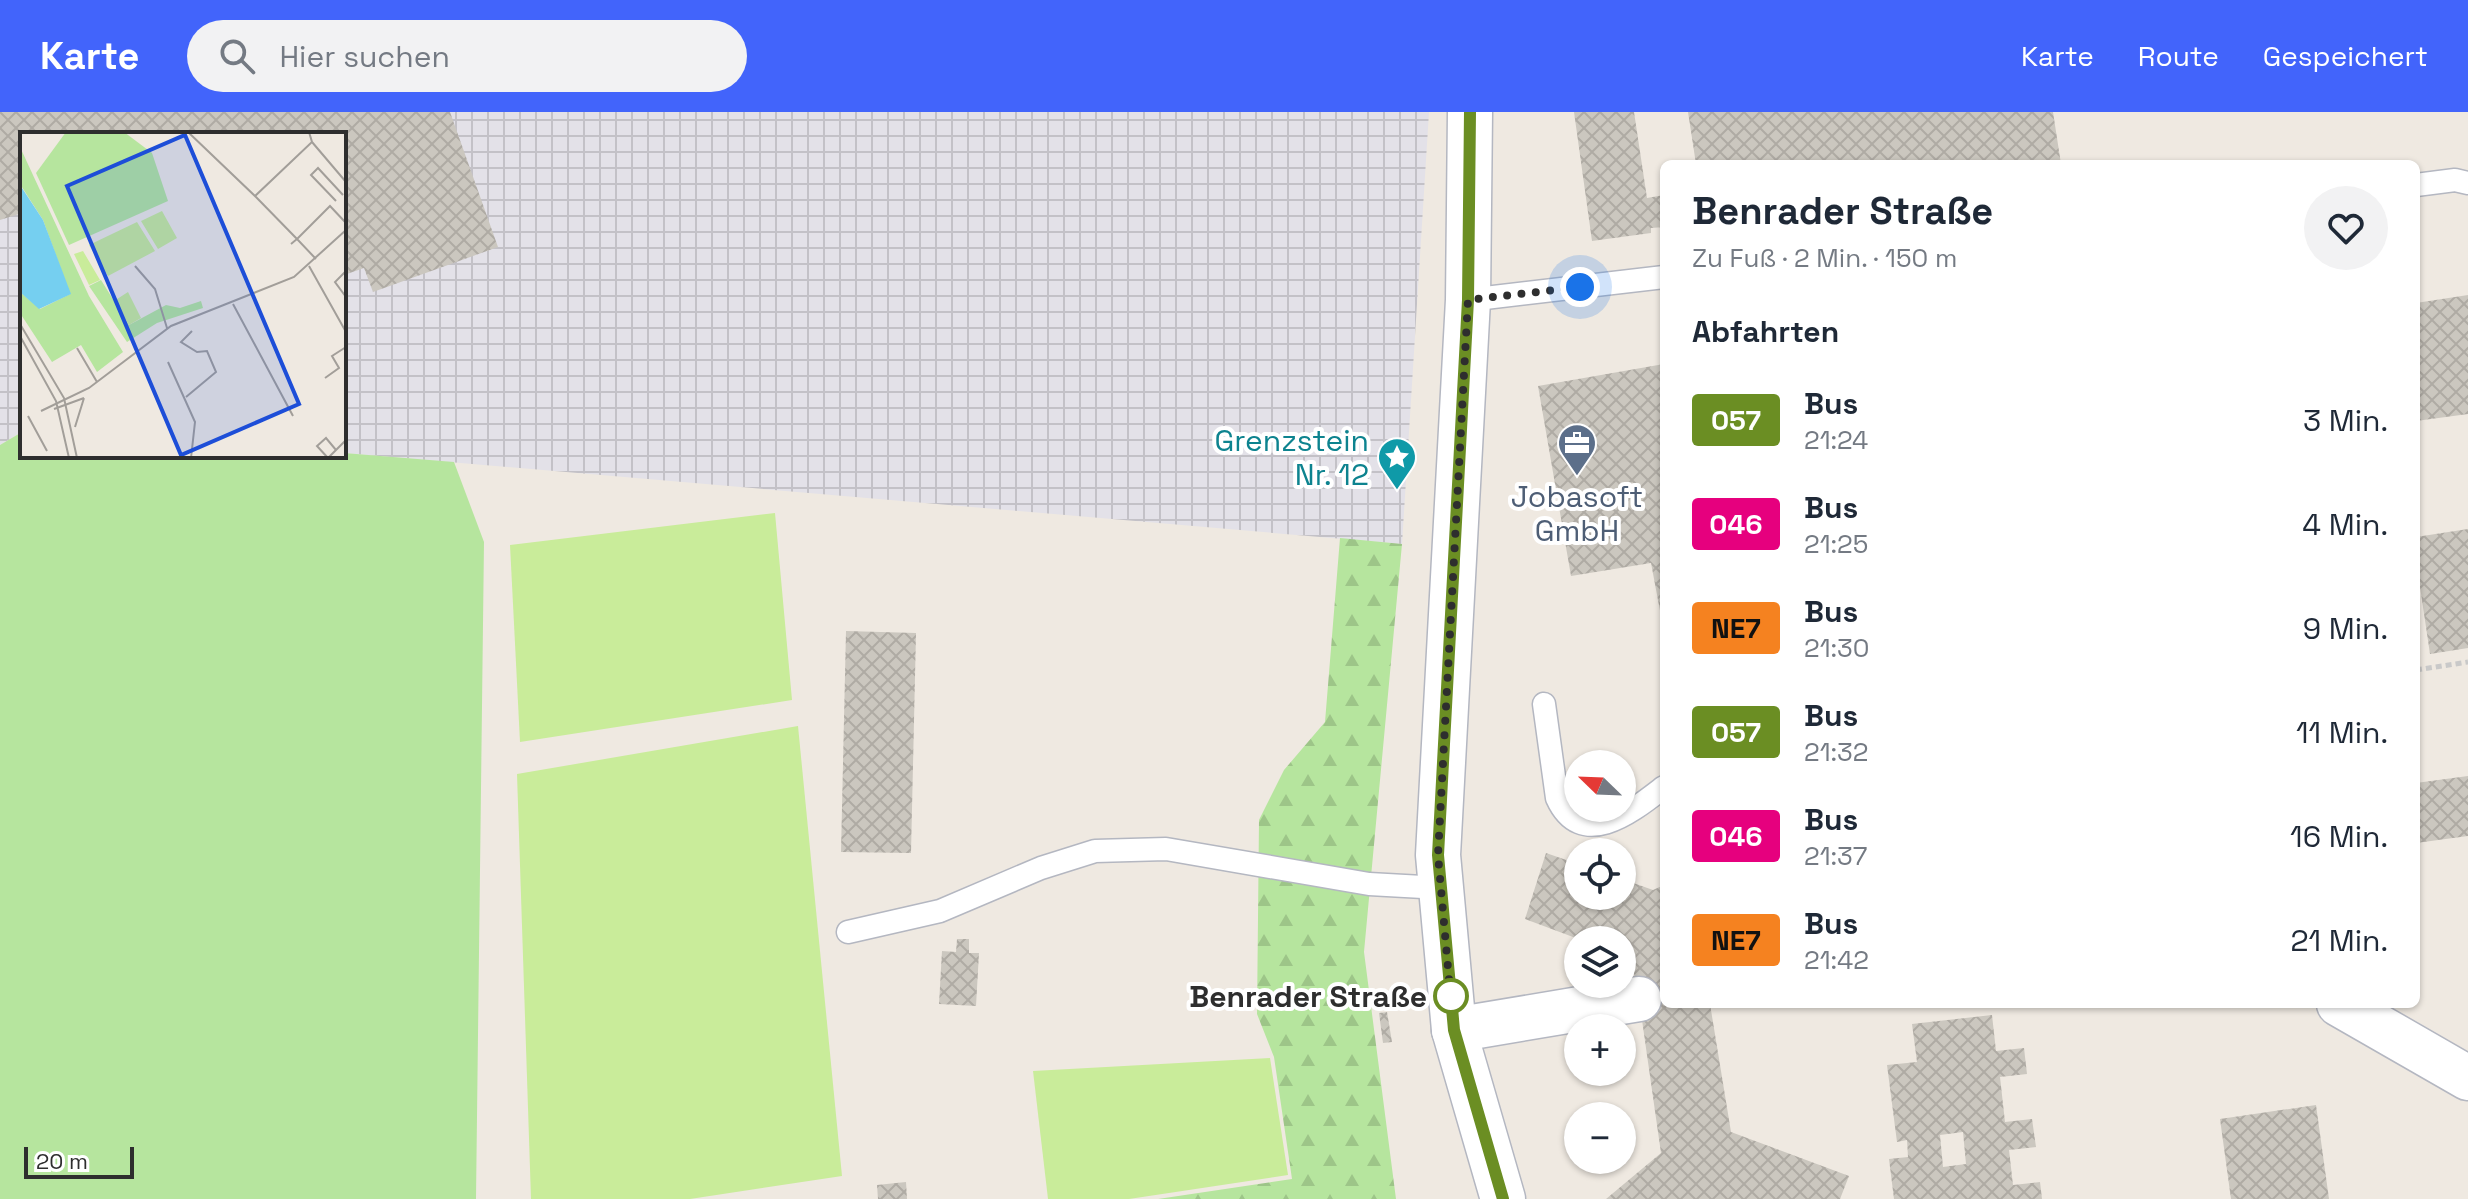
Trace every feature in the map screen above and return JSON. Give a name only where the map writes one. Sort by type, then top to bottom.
[{"type":"street","points":[[1470,112],[1468,300],[1438,855],[1454,1030],[1503,1199]]},
{"type":"street","points":[[1454,1030],[1639,999]]},
{"type":"street","points":[[2346,1008],[2468,1078]]},
{"type":"lane","points":[[2420,184],[2455,180],[2468,183]]},
{"type":"lane","points":[[1468,300],[1660,277]]},
{"type":"lane","points":[[1544,704],[1557,798],[1563,811],[1577,821],[1597,825],[1629,814],[1660,790]]},
{"type":"lane","points":[[848,932],[940,911],[1041,868],[1095,851],[1166,849],[1369,884],[1441,888]]},
{"type":"path","points":[[2420,669],[2468,662]]},
{"type":"shaded area","points":[[0,112],[1429,112],[1402,544],[346,453],[346,132],[20,132],[20,433],[0,445]]},
{"type":"green space","points":[[20,433],[20,458],[346,458],[346,453],[454,462],[484,542],[476,1199],[0,1199],[0,445]]},
{"type":"green space","points":[[775,513],[792,700],[520,742],[510,545]]},
{"type":"green space","points":[[1340,538],[1402,544],[1364,952],[1396,1199],[1158,1199],[1292,1179],[1274,1057],[1257,1014],[1259,820],[1284,770],[1325,722]]},
{"type":"green space","points":[[798,726],[842,1176],[690,1199],[531,1199],[517,774]]},
{"type":"green space","points":[[1270,1058],[1288,1175],[1129,1199],[1048,1199],[1033,1071]]},
{"type":"building","points":[[0,112],[450,112],[498,247],[373,292],[364,268],[346,274],[346,132],[20,132],[20,214],[0,220]]},
{"type":"building","points":[[1574,112],[1634,112],[1647,198],[1660,196],[1660,227],[1651,228],[1651,233],[1592,241]]},
{"type":"building","points":[[1688,112],[2053,112],[2060,160],[1695,160]]},
{"type":"building","points":[[2468,295],[2468,414],[2420,420],[2420,302]]},
{"type":"building","points":[[1660,365],[1660,611],[1651,563],[1571,576],[1538,386]]},
{"type":"building","points":[[2468,529],[2468,648],[2430,654],[2420,587],[2420,536]]},
{"type":"building","points":[[846,631],[916,633],[911,853],[841,852]]},
{"type":"building","points":[[2468,776],[2468,836],[2420,842],[2420,782]]},
{"type":"building","points":[[1546,853],[1564,859],[1564,910],[1636,910],[1636,884],[1653,890],[1660,887],[1660,1008],[1711,1008],[1731,1132],[1849,1176],[1840,1199],[1606,1199],[1661,1153],[1636,984],[1636,926],[1564,926],[1564,934],[1525,919]]},
{"type":"building","points":[[957,939],[969,939],[969,953],[979,953],[976,1006],[939,1004],[942,951],[956,952]]},
{"type":"building","points":[[1387,1012],[1392,1042],[1383,1043],[1379,1013]]},
{"type":"building","points":[[1992,1015],[1996,1051],[2024,1048],[2027,1074],[2000,1077],[2005,1122],[2032,1119],[2036,1147],[2009,1150],[2013,1185],[2040,1182],[2042,1199],[1894,1199],[1889,1159],[1908,1157],[1907,1140],[1897,1142],[1887,1065],[1917,1062],[1912,1024]],"holes":[[[1963,1132],[1966,1164],[1943,1167],[1940,1135]]]},
{"type":"building","points":[[2316,1105],[2329,1199],[2231,1199],[2220,1119]]},
{"type":"building","points":[[906,1182],[907,1199],[878,1199],[877,1185]]},
{"type":"bus line","name":"057","points":[[1470,112],[1468,300],[1438,855],[1454,1030],[1503,1199]]},
{"type":"place","name":"Jobasoft GmbH","points":[[1577,477]]},
{"type":"place","name":"Grenzstein Nr. 12","points":[[1397,491]]},
{"type":"place","name":"Benrader Straße","points":[[1451,996]]},
{"type":"route","points":[[1451,996],[1451,1002],[1438,855],[1468,300],[1580,287]]}]
